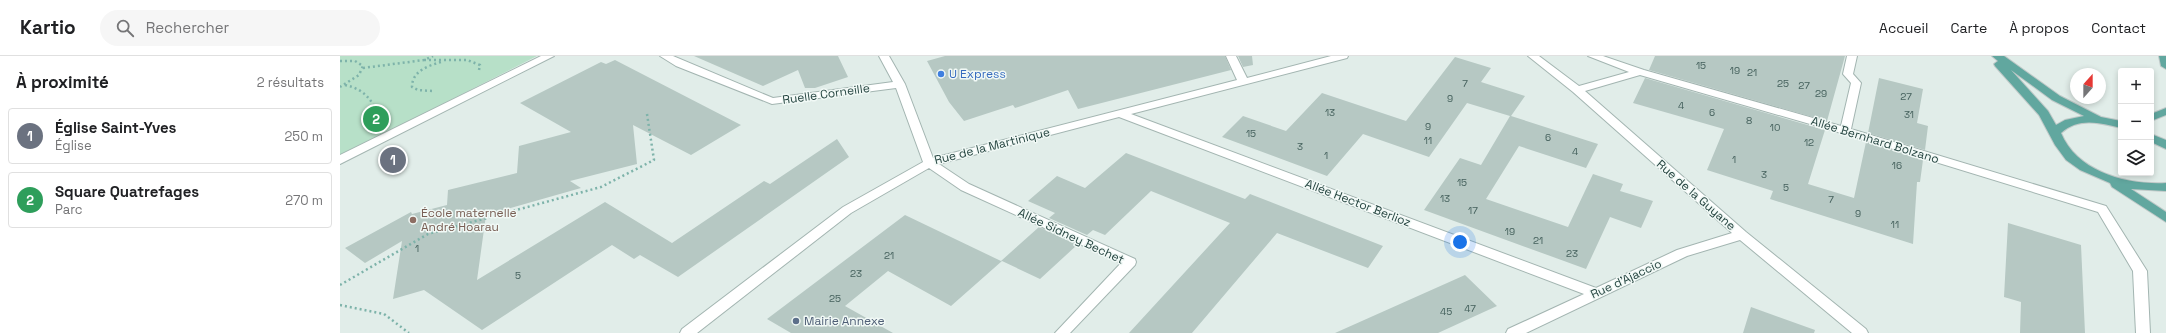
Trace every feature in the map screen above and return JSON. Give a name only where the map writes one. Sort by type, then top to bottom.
[{"type":"main road","points":[[1991,56],[2044,113],[2056,132],[2057,143],[2068,155],[2085,168],[2107,178],[2166,218]]},
{"type":"main road","points":[[1997,56],[2056,98],[2099,120]]},
{"type":"main road","points":[[2164,56],[2166,66]]},
{"type":"main road","points":[[2154,117],[2166,111]]},
{"type":"main road","points":[[2056,132],[2063,124],[2078,120],[2099,120],[2118,123]]},
{"type":"main road","points":[[2154,138],[2166,145]]},
{"type":"main road","points":[[2107,178],[2143,187],[2166,187]]},
{"type":"street","points":[[340,160],[549,56]]},
{"type":"street","name":"Ruelle Corneille","points":[[665,56],[680,64],[772,101],[900,84]]},
{"type":"street","points":[[884,56],[900,84],[929,163]]},
{"type":"street","points":[[1231,56],[1243,81]]},
{"type":"street","name":"Rue de la Martinique","points":[[687,333],[847,210],[929,163],[1343,56]]},
{"type":"street","name":"Rue de la Guyane","points":[[1533,56],[1577,90],[1742,235],[1861,333]]},
{"type":"street","name":"Allée Bernhard Bolzano","points":[[1593,56],[1640,72],[1845,131],[2102,209],[2140,271],[2143,333]]},
{"type":"street","points":[[1845,131],[1856,83],[1848,74],[1852,56]]},
{"type":"street","points":[[1577,90],[1640,72]]},
{"type":"street","name":"Allée Hector Berlioz","points":[[1121,114],[1596,293]]},
{"type":"street","name":"Allée Sidney Bechet","points":[[929,163],[965,188],[1130,262],[1062,333]]},
{"type":"street","name":"Rue d'Ajaccio","points":[[1513,333],[1682,253],[1742,235]]},
{"type":"path","points":[[424,60],[433,56]]},
{"type":"path","points":[[437,91],[418,90],[412,87],[411,82],[421,71],[441,62],[463,58],[477,61],[480,65],[479,70],[475,75]]},
{"type":"path","points":[[340,60],[355,61],[360,63],[363,68]]},
{"type":"path","points":[[363,68],[424,60],[441,62]]},
{"type":"path","points":[[340,87],[360,75],[363,68]]},
{"type":"path","points":[[345,85],[358,87],[364,91],[372,101],[378,116],[382,139]]},
{"type":"path","points":[[340,285],[428,234],[601,187],[654,160],[647,114]]},
{"type":"path","points":[[340,305],[384,314],[410,333]]},
{"type":"green space","points":[[340,56],[537,56],[340,156]]},
{"type":"building","points":[[694,56],[838,56],[848,77],[815,88],[805,88],[798,70],[763,86]]},
{"type":"building","points":[[945,56],[1225,56],[1231,70],[1078,109],[1068,90],[1015,108],[1013,105],[964,121],[949,102],[927,61]]},
{"type":"building","points":[[1238,56],[1252,56],[1253,65],[1243,67]]},
{"type":"building","points":[[1655,56],[1845,56],[1827,121],[1649,70]]},
{"type":"building","points":[[1455,57],[1491,68],[1481,82],[1525,96],[1511,116],[1598,144],[1586,168],[1519,146],[1486,199],[1568,227],[1593,174],[1623,184],[1620,191],[1653,201],[1641,228],[1610,217],[1586,269],[1424,210],[1460,158],[1481,165],[1510,116],[1467,103],[1429,157],[1363,134],[1327,176],[1222,137],[1243,116],[1286,131],[1322,93],[1406,121]]},
{"type":"building","points":[[615,60],[741,125],[691,155],[633,125],[637,164],[570,181],[581,188],[486,215],[477,280],[605,202],[672,243],[764,181],[770,184],[837,139],[849,157],[678,277],[640,255],[634,259],[612,245],[482,330],[424,290],[393,299],[402,241],[365,263],[345,248],[411,212],[412,214],[447,205],[448,190],[517,173],[519,146],[571,132],[520,103],[601,62],[606,64]]},
{"type":"building","points":[[1645,78],[1825,130],[1808,184],[1854,198],[1866,142],[1923,160],[1920,182],[1917,182],[1913,244],[1770,199],[1773,191],[1707,170],[1724,129],[1633,103]]},
{"type":"building","points":[[1879,78],[1923,89],[1917,123],[1928,126],[1925,150],[1868,133]]},
{"type":"building","points":[[1126,153],[1245,199],[1250,194],[1383,246],[1368,268],[1277,233],[1192,333],[1129,333],[1230,223],[1151,191],[1105,235],[1093,230],[1087,235],[1049,218],[1055,213],[1028,201],[1057,176],[1085,188]]},
{"type":"building","points":[[905,215],[1001,261],[1039,227],[1077,245],[1040,279],[1002,261],[951,306],[888,271],[845,306],[893,333],[791,333],[767,319]]},
{"type":"building","points":[[2008,223],[2081,245],[2085,333],[2020,333],[2021,302],[2004,297]]},
{"type":"building","points":[[1465,275],[1497,306],[1438,333],[1335,333]]},
{"type":"building","points":[[1751,307],[1815,330],[1814,333],[1743,333]]},
{"type":"place","name":"U Express","points":[[941,74]]},
{"type":"place","name":"Square Quatrefages","points":[[376,119]]},
{"type":"place","name":"Église Saint-Yves","points":[[393,160]]},
{"type":"place","name":"École maternelle André Hoarau","points":[[413,220]]},
{"type":"place","name":"Mairie Annexe","points":[[796,321]]}]
